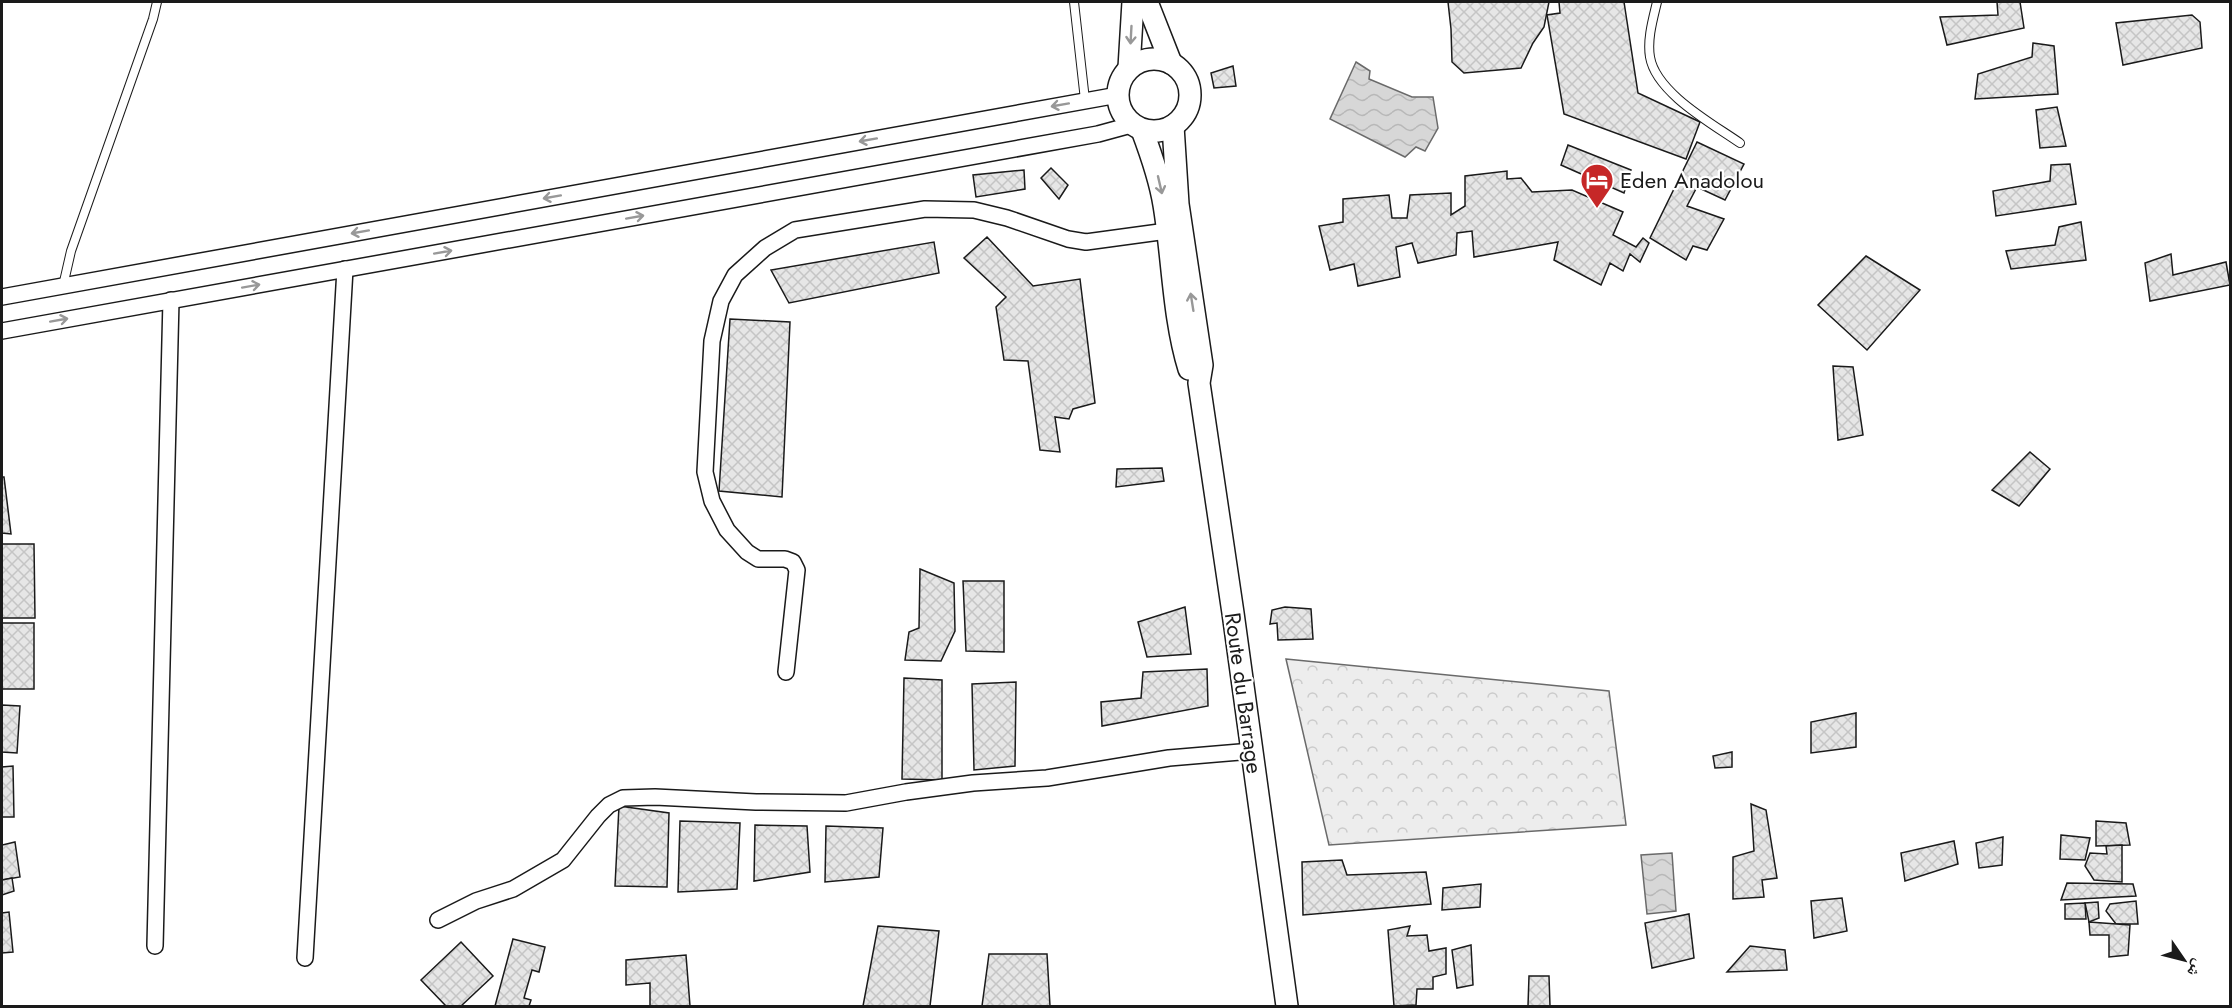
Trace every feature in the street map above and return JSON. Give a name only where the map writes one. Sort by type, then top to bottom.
[{"type":"main road","points":[[1129,68],[1133,2]]},
{"type":"main road","points":[[1147,2],[1171,63]]},
{"type":"main road","points":[[1118,95],[1118,85],[1124,73],[1134,64],[1149,58],[1162,59],[1176,65],[1187,79],[1190,92],[1189,106],[1183,117],[1173,126],[1158,132],[1136,127]]},
{"type":"main road","name":"Route du Barrage","points":[[1118,95],[1123,115],[1136,127],[1158,180],[1187,360],[1191,374],[1199,380]]},
{"type":"main road","name":"Route du Barrage","points":[[1173,126],[1178,204],[1202,365],[1199,380],[1287,1006]]},
{"type":"street","points":[[2,297],[1118,95]]},
{"type":"street","points":[[2,331],[1136,127]]},
{"type":"street","points":[[786,672],[797,570],[793,562],[785,559],[758,559],[747,552],[727,530],[712,501],[705,472],[712,341],[721,301],[735,275],[765,248],[795,230],[926,209],[974,210],[1007,218],[1068,239],[1086,242],[1167,231]]},
{"type":"street","points":[[305,958],[345,269]]},
{"type":"street","points":[[155,946],[171,300]]},
{"type":"street","points":[[438,920],[476,901],[513,889],[563,860],[598,816],[609,805],[623,798],[846,802],[973,783],[1047,778],[1169,758],[1252,751]]},
{"type":"lane","points":[[63,286],[71,251],[157,2]]},
{"type":"lane","points":[[1074,2],[1085,100]]},
{"type":"lane","points":[[1657,2],[1651,33],[1650,56],[1661,81],[1676,96],[1740,144]]},
{"type":"green space","points":[[1286,659],[1609,691],[1626,825],[1329,845]]},
{"type":"water","points":[[1356,62],[1370,71],[1369,79],[1412,97],[1433,97],[1438,128],[1425,151],[1416,147],[1405,157],[1330,119]]},
{"type":"water","points":[[1672,853],[1676,911],[1647,914],[1641,855]]},
{"type":"building","points":[[1448,2],[1549,2],[1544,27],[1521,68],[1464,73],[1452,62]]},
{"type":"building","points":[[1559,2],[1624,2],[1638,93],[1700,122],[1686,159],[1564,114],[1547,15],[1560,13]]},
{"type":"building","points":[[1997,2],[2020,2],[2024,28],[1947,45],[1940,17],[1998,15]]},
{"type":"building","points":[[2192,15],[2200,22],[2202,48],[2123,65],[2116,23]]},
{"type":"building","points":[[2033,43],[2054,46],[2058,94],[1975,99],[1978,74],[2032,57]]},
{"type":"building","points":[[1233,66],[1236,86],[1214,88],[1211,73]]},
{"type":"building","points":[[2057,107],[2066,146],[2040,148],[2036,110]]},
{"type":"building","points":[[1697,142],[1744,164],[1725,200],[1697,187],[1687,206],[1724,219],[1707,250],[1693,246],[1686,260],[1650,238]]},
{"type":"building","points":[[1568,145],[1631,170],[1624,193],[1561,165]]},
{"type":"building","points":[[2070,164],[2076,204],[1996,216],[1993,191],[2050,181],[2051,165]]},
{"type":"building","points":[[1051,168],[1068,185],[1059,199],[1041,178]]},
{"type":"building","points":[[1024,170],[1025,189],[976,197],[973,175]]},
{"type":"building","points":[[1507,171],[1507,179],[1521,178],[1532,192],[1572,190],[1623,212],[1613,235],[1636,247],[1643,238],[1649,243],[1640,262],[1630,254],[1623,271],[1610,263],[1601,285],[1554,260],[1558,242],[1474,257],[1472,231],[1457,233],[1456,255],[1418,263],[1412,243],[1396,247],[1400,277],[1358,286],[1354,264],[1330,270],[1319,226],[1343,222],[1343,199],[1389,195],[1392,218],[1407,218],[1410,195],[1451,193],[1451,215],[1465,206],[1465,176]]},
{"type":"building","points":[[2081,222],[2086,260],[2011,269],[2006,251],[2055,245],[2059,227]]},
{"type":"building","points":[[987,237],[1033,286],[1080,279],[1095,403],[1073,409],[1069,419],[1055,417],[1060,452],[1040,450],[1028,361],[1004,360],[996,307],[1006,297],[964,258]]},
{"type":"building","points":[[934,242],[939,273],[789,303],[771,270]]},
{"type":"building","points":[[2171,254],[2173,275],[2226,262],[2230,285],[2150,301],[2145,263]]},
{"type":"building","points":[[1866,256],[1920,290],[1867,350],[1818,305]]},
{"type":"building","points":[[730,319],[790,322],[782,497],[719,491]]},
{"type":"building","points":[[1833,366],[1853,367],[1863,435],[1838,440]]},
{"type":"building","points":[[2030,452],[2050,469],[2019,506],[1992,490]]},
{"type":"building","points":[[1162,468],[1164,481],[1116,487],[1117,469]]},
{"type":"building","points":[[2,477],[4,477],[11,534],[2,533]]},
{"type":"building","points":[[2,544],[34,544],[35,618],[2,618]]},
{"type":"building","points":[[920,569],[954,583],[955,631],[941,661],[905,660],[909,632],[919,628]]},
{"type":"building","points":[[963,581],[1004,581],[1004,652],[966,651]]},
{"type":"building","points":[[1185,607],[1191,654],[1147,657],[1138,622]]},
{"type":"building","points":[[1285,607],[1311,609],[1313,639],[1278,640],[1277,623],[1270,624],[1272,610]]},
{"type":"building","points":[[2,623],[34,623],[34,689],[2,689]]},
{"type":"building","points":[[1207,669],[1208,706],[1102,726],[1101,702],[1141,698],[1143,672]]},
{"type":"building","points":[[904,678],[942,680],[942,780],[902,779]]},
{"type":"building","points":[[1016,682],[1015,766],[974,770],[972,684]]},
{"type":"building","points":[[2,705],[20,706],[17,753],[2,752]]},
{"type":"building","points":[[1856,713],[1856,747],[1811,753],[1811,722]]},
{"type":"building","points":[[1732,752],[1732,767],[1715,768],[1713,756]]},
{"type":"building","points":[[13,766],[14,817],[2,817],[2,767]]},
{"type":"building","points":[[1751,804],[1766,810],[1777,878],[1762,880],[1764,897],[1733,899],[1733,857],[1754,851]]},
{"type":"building","points":[[619,806],[669,813],[667,887],[615,886]]},
{"type":"building","points":[[680,821],[740,823],[737,889],[678,892]]},
{"type":"building","points":[[2096,821],[2126,823],[2130,845],[2096,846]]},
{"type":"building","points":[[755,825],[807,826],[810,872],[754,881]]},
{"type":"building","points":[[826,826],[883,828],[879,877],[825,882]]},
{"type":"building","points":[[2061,835],[2090,838],[2085,860],[2060,859]]},
{"type":"building","points":[[2003,837],[2002,865],[1979,868],[1976,843]]},
{"type":"building","points":[[1954,841],[1958,864],[1905,881],[1901,853]]},
{"type":"building","points":[[15,842],[20,877],[2,880],[2,845]]},
{"type":"building","points":[[2122,845],[2122,882],[2094,880],[2085,866],[2090,853],[2107,854],[2106,846]]},
{"type":"building","points":[[1342,860],[1347,875],[1426,872],[1431,904],[1303,915],[1302,862]]},
{"type":"building","points":[[12,878],[14,891],[2,895],[2,880]]},
{"type":"building","points":[[2067,883],[2133,884],[2136,896],[2061,900]]},
{"type":"building","points":[[1481,884],[1480,907],[1442,910],[1443,888]]},
{"type":"building","points":[[1842,898],[1847,931],[1814,938],[1811,901]]},
{"type":"building","points":[[2136,901],[2138,924],[2116,924],[2106,911],[2110,904]]},
{"type":"building","points":[[2098,902],[2099,918],[2089,922],[2085,903]]},
{"type":"building","points":[[2085,903],[2086,919],[2065,919],[2065,904]]},
{"type":"building","points":[[9,912],[13,952],[2,953],[2,913]]},
{"type":"building","points":[[1689,914],[1694,958],[1652,968],[1645,923]]},
{"type":"building","points":[[2089,922],[2130,925],[2128,955],[2109,957],[2109,935],[2090,935]]},
{"type":"building","points":[[878,926],[939,931],[930,1006],[863,1006]]},
{"type":"building","points":[[1410,926],[1407,936],[1427,935],[1429,951],[1446,948],[1446,974],[1433,977],[1433,989],[1417,989],[1416,1005],[1394,1006],[1388,930]]},
{"type":"building","points":[[513,939],[545,947],[539,972],[532,970],[524,998],[531,1000],[529,1006],[495,1006]]},
{"type":"building","points":[[461,942],[493,976],[461,1006],[446,1006],[421,980]]},
{"type":"building","points":[[1471,945],[1473,985],[1457,988],[1452,950]]},
{"type":"building","points":[[1750,946],[1785,950],[1787,970],[1727,972]]},
{"type":"building","points":[[989,954],[1047,954],[1050,1006],[982,1006]]},
{"type":"building","points":[[686,955],[690,1006],[650,1006],[650,983],[626,985],[626,960]]},
{"type":"building","points":[[1529,976],[1549,976],[1550,1006],[1528,1006]]},
{"type":"place","name":"Eden Anadolou","points":[[1597,209]]}]
